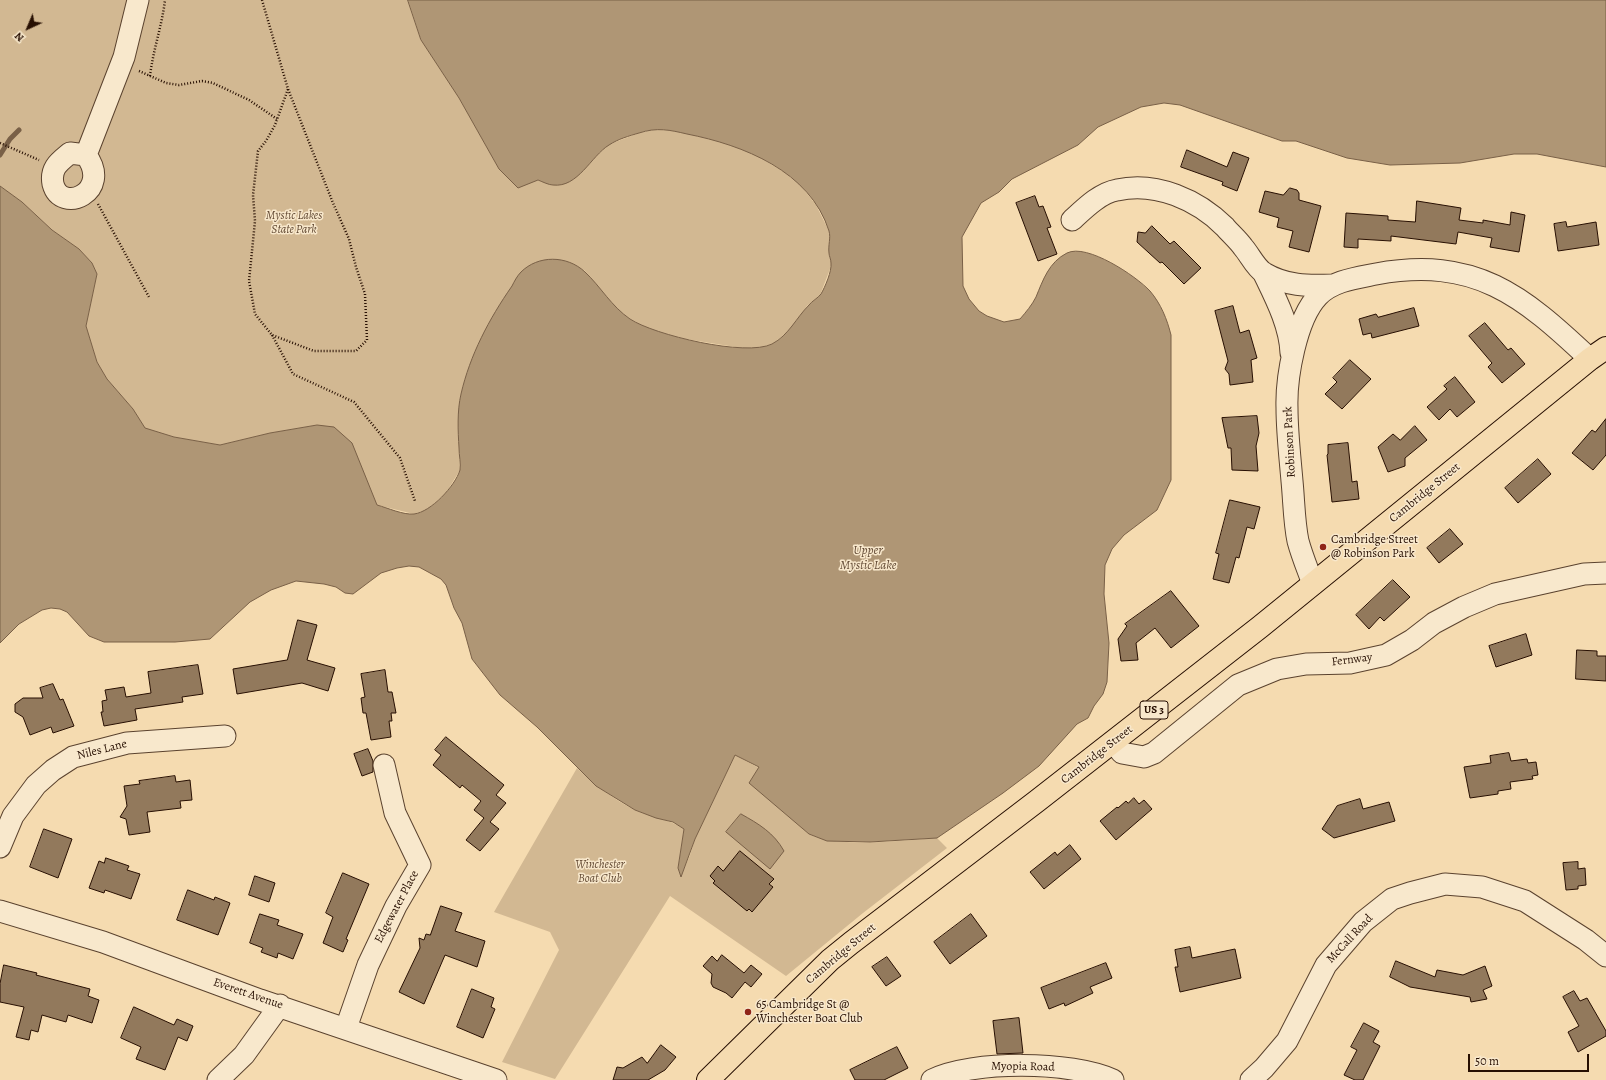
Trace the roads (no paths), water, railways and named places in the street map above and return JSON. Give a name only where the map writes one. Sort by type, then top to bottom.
[{"type":"highway","name":"Cambridge Street","points":[[708,1080],[830,960],[1113,742],[1313,584],[1598,354]]},
{"type":"street","points":[[86,155],[70,154],[54,167],[52,177],[54,188],[62,197],[72,199],[82,197],[90,190],[94,179],[93,169],[86,155],[122,63],[138,0]]},
{"type":"street","points":[[1072,220],[1091,203],[1116,190],[1146,188],[1161,190],[1176,194],[1194,204],[1219,222],[1242,246],[1263,272],[1291,339],[1291,362]]},
{"type":"street","name":"Robinson Park","points":[[1313,584],[1298,541],[1286,407],[1291,362],[1298,334],[1307,313],[1318,296],[1332,285],[1360,277],[1399,270],[1433,269],[1466,275],[1500,287],[1598,354]]},
{"type":"street","points":[[1263,272],[1278,280],[1300,286],[1332,285]]},
{"type":"street","name":"Fernway","points":[[1113,742],[1122,753],[1144,757],[1154,753],[1183,731],[1238,685],[1277,669],[1306,664],[1350,663],[1386,655],[1412,640],[1434,623],[1464,607],[1495,594],[1584,574],[1606,573]]},
{"type":"street","name":"Niles Lane","points":[[0,847],[13,816],[36,785],[53,770],[73,757],[127,743],[225,736]]},
{"type":"street","name":"Edgewater Place","points":[[346,1028],[368,965],[396,906],[420,865],[395,813],[384,765]]},
{"type":"street","name":"McCall Road","points":[[1251,1080],[1264,1068],[1287,1041],[1326,965],[1363,922],[1392,899],[1445,884],[1489,890],[1525,901],[1586,940],[1606,956]]},
{"type":"street","name":"Everett Avenue","points":[[0,911],[103,942],[260,1000],[280,1005],[496,1080]]},
{"type":"street","points":[[218,1080],[244,1055],[280,1005]]},
{"type":"street","name":"Myopia Road","points":[[932,1080],[941,1076],[985,1067],[1066,1068],[1098,1073],[1113,1080]]},
{"type":"water","name":"Upper Mystic Lake","points":[[408,0],[1606,0],[1606,167],[1537,154],[1514,154],[1460,163],[1390,165],[1347,158],[1296,141],[1282,141],[1180,105],[1164,103],[1141,107],[1098,127],[1078,145],[1012,179],[999,192],[981,203],[962,237],[963,286],[969,299],[979,311],[987,316],[1004,322],[1020,319],[1034,300],[1051,266],[1067,253],[1076,251],[1098,257],[1111,263],[1134,277],[1150,291],[1160,306],[1171,335],[1171,480],[1157,510],[1124,535],[1112,549],[1105,565],[1104,594],[1109,643],[1107,682],[1103,694],[1094,706],[1088,718],[1077,724],[1039,766],[1003,793],[937,838],[870,842],[827,841],[809,834],[749,783],[759,767],[735,755],[695,839],[681,877],[678,868],[684,829],[673,822],[656,818],[635,810],[596,786],[537,727],[500,695],[472,659],[462,623],[454,608],[446,585],[441,579],[419,567],[409,566],[381,573],[353,594],[345,593],[336,587],[324,584],[296,581],[271,590],[250,602],[210,639],[175,642],[104,642],[89,636],[67,612],[60,609],[51,608],[42,610],[19,624],[0,643],[0,186],[22,202],[52,230],[79,249],[92,263],[97,274],[86,326],[97,362],[107,379],[133,409],[145,428],[174,437],[220,445],[270,433],[317,425],[334,427],[352,443],[377,505],[405,513],[414,514],[428,509],[448,490],[460,470],[458,428],[459,407],[461,394],[470,365],[488,324],[518,275],[528,266],[536,262],[553,259],[570,262],[585,272],[623,314],[642,325],[700,342],[742,348],[759,347],[772,344],[778,340],[792,326],[804,310],[821,294],[829,274],[831,263],[829,254],[829,231],[820,210],[807,192],[772,164],[730,145],[675,131],[646,131],[616,141],[609,145],[570,182],[562,185],[553,185],[538,180],[518,188],[499,169],[459,98],[421,40]]},
{"type":"water","points":[[741,814],[754,821],[771,834],[784,851],[770,869],[726,832]]},
{"type":"waterway","points":[[0,155],[10,139],[19,130]]},
{"type":"place","name":"Cambridge Street @ Robinson Park","points":[[1323,547]]},
{"type":"place","name":"65 Cambridge St @ Winchester Boat Club","points":[[748,1012]]},
{"type":"park label","name":"Mystic Lakes State Park","points":[[294,223]]},
{"type":"park label","name":"Winchester Boat Club","points":[[600,872]]}]
